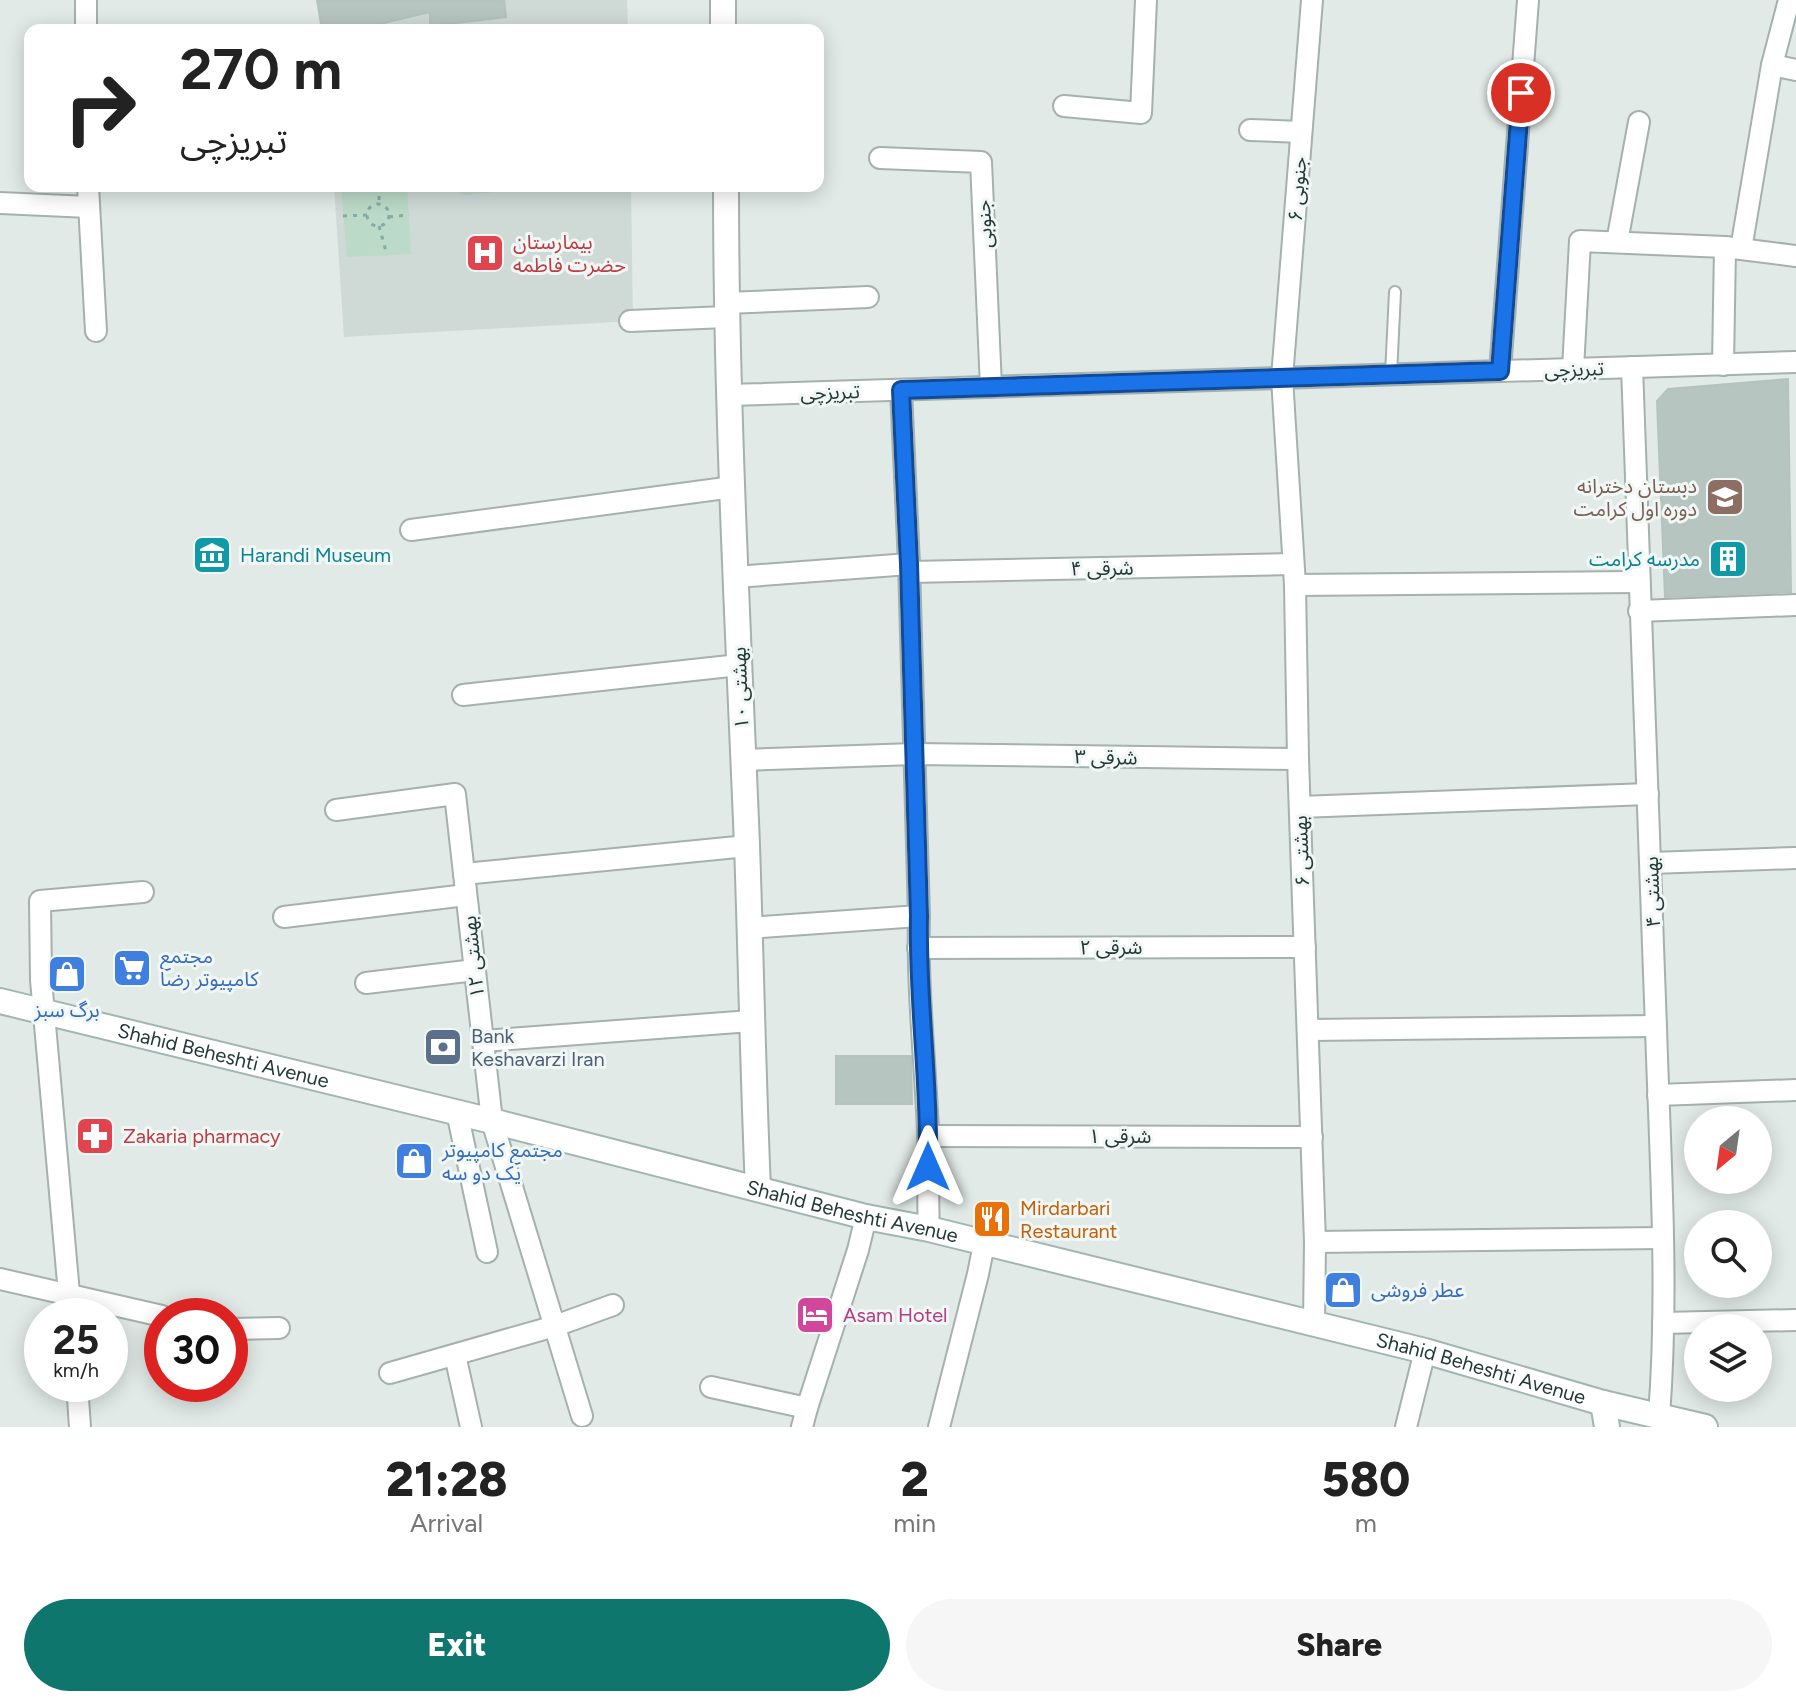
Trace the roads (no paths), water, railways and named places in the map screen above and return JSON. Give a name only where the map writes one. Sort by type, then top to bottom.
[{"type":"main road","points":[[723,0],[723,24]]},
{"type":"main road","name":"بهشتی ۱۰","points":[[726,192],[728,395],[758,1189]]},
{"type":"main road","name":"Shahid Beheshti Avenue","points":[[0,1001],[457,1112],[866,1217],[929,1229],[1425,1351],[1603,1403],[1705,1427]]},
{"type":"main road","points":[[1603,1403],[1607,1427]]},
{"type":"street","points":[[86,0],[86,24]]},
{"type":"street","points":[[1064,106],[1141,113],[1146,0]]},
{"type":"street","name":"جنوبی ۶","points":[[1282,378],[1312,0]]},
{"type":"street","points":[[1500,371],[1528,0]]},
{"type":"street","points":[[1723,365],[1733,248],[1789,0]]},
{"type":"street","points":[[1772,65],[1796,70]]},
{"type":"street","points":[[1617,242],[1639,122]]},
{"type":"street","points":[[1250,130],[1301,132]]},
{"type":"street","name":"جنوبی","points":[[880,158],[981,162],[991,387]]},
{"type":"street","points":[[0,203],[89,196],[96,331]]},
{"type":"street","points":[[1573,369],[1580,241],[1733,248],[1796,256]]},
{"type":"street","points":[[630,321],[868,297]]},
{"type":"street","name":"تبریزچی","points":[[728,395],[1796,362]]},
{"type":"street","name":"بهشتی ۴","points":[[1632,367],[1663,1238],[1659,1416]]},
{"type":"street","name":"بهشتی ۶","points":[[1282,378],[1295,585],[1315,1242],[1314,1324]]},
{"type":"street","points":[[901,390],[910,568],[918,948],[929,1136],[929,1229]]},
{"type":"street","points":[[411,530],[733,487]]},
{"type":"street","name":"شرقی ۴","points":[[736,577],[910,568],[1293,564]]},
{"type":"street","points":[[1295,585],[1638,582]]},
{"type":"street","points":[[1639,611],[1796,605]]},
{"type":"street","points":[[463,695],[739,665]]},
{"type":"street","name":"شرقی ۳","points":[[742,760],[914,754],[1298,759]]},
{"type":"street","name":"بهشتی ۱۲","points":[[336,810],[455,794],[492,1121],[582,1416]]},
{"type":"street","points":[[1300,807],[1648,794]]},
{"type":"street","points":[[464,874],[747,846]]},
{"type":"street","points":[[1651,863],[1796,858]]},
{"type":"street","points":[[69,1298],[41,980],[40,901],[143,892]]},
{"type":"street","points":[[284,917],[466,895]]},
{"type":"street","points":[[748,928],[919,916]]},
{"type":"street","name":"شرقی ۲","points":[[918,948],[1305,947]]},
{"type":"street","points":[[366,983],[475,970]]},
{"type":"street","points":[[483,1041],[751,1021]]},
{"type":"street","points":[[1309,1030],[1656,1026]]},
{"type":"street","points":[[1658,1095],[1796,1090]]},
{"type":"street","points":[[457,1112],[487,1252]]},
{"type":"street","name":"شرقی ۱","points":[[929,1136],[1312,1137]]},
{"type":"street","points":[[711,1387],[804,1418],[866,1217]]},
{"type":"street","points":[[1315,1242],[1663,1238]]},
{"type":"street","points":[[939,1427],[984,1244]]},
{"type":"street","points":[[0,1279],[49,1298]]},
{"type":"street","points":[[390,1373],[555,1326],[613,1305]]},
{"type":"street","points":[[1663,1323],[1796,1320]]},
{"type":"street","points":[[248,1329],[279,1328]]},
{"type":"street","points":[[1406,1427],[1425,1351]]},
{"type":"street","points":[[455,1355],[471,1427]]},
{"type":"street","points":[[78,1402],[80,1427]]},
{"type":"lane","points":[[1391,375],[1395,292]]},
{"type":"place","name":"بیمارستان حضرت فاطمه","points":[[485,253]]},
{"type":"place","name":"دبستان دخترانه دوره اول کرامت","points":[[1725,497]]},
{"type":"place","name":"Harandi Museum","points":[[212,555]]},
{"type":"place","name":"مدرسه کرامت","points":[[1728,559]]},
{"type":"place","name":"مجتمع کامپیوتر رضا","points":[[132,968]]},
{"type":"place","name":"برگ سبز","points":[[67,974]]},
{"type":"place","name":"Bank Keshavarzi Iran","points":[[443,1047]]},
{"type":"place","name":"Zakaria pharmacy","points":[[95,1136]]},
{"type":"place","name":"مجتمع کامپیوتر یک دو سه","points":[[414,1161]]},
{"type":"place","name":"Mirdarbari Restaurant","points":[[992,1219]]},
{"type":"place","name":"عطر فروشی","points":[[1343,1290]]},
{"type":"place","name":"Asam Hotel","points":[[815,1315]]}]
